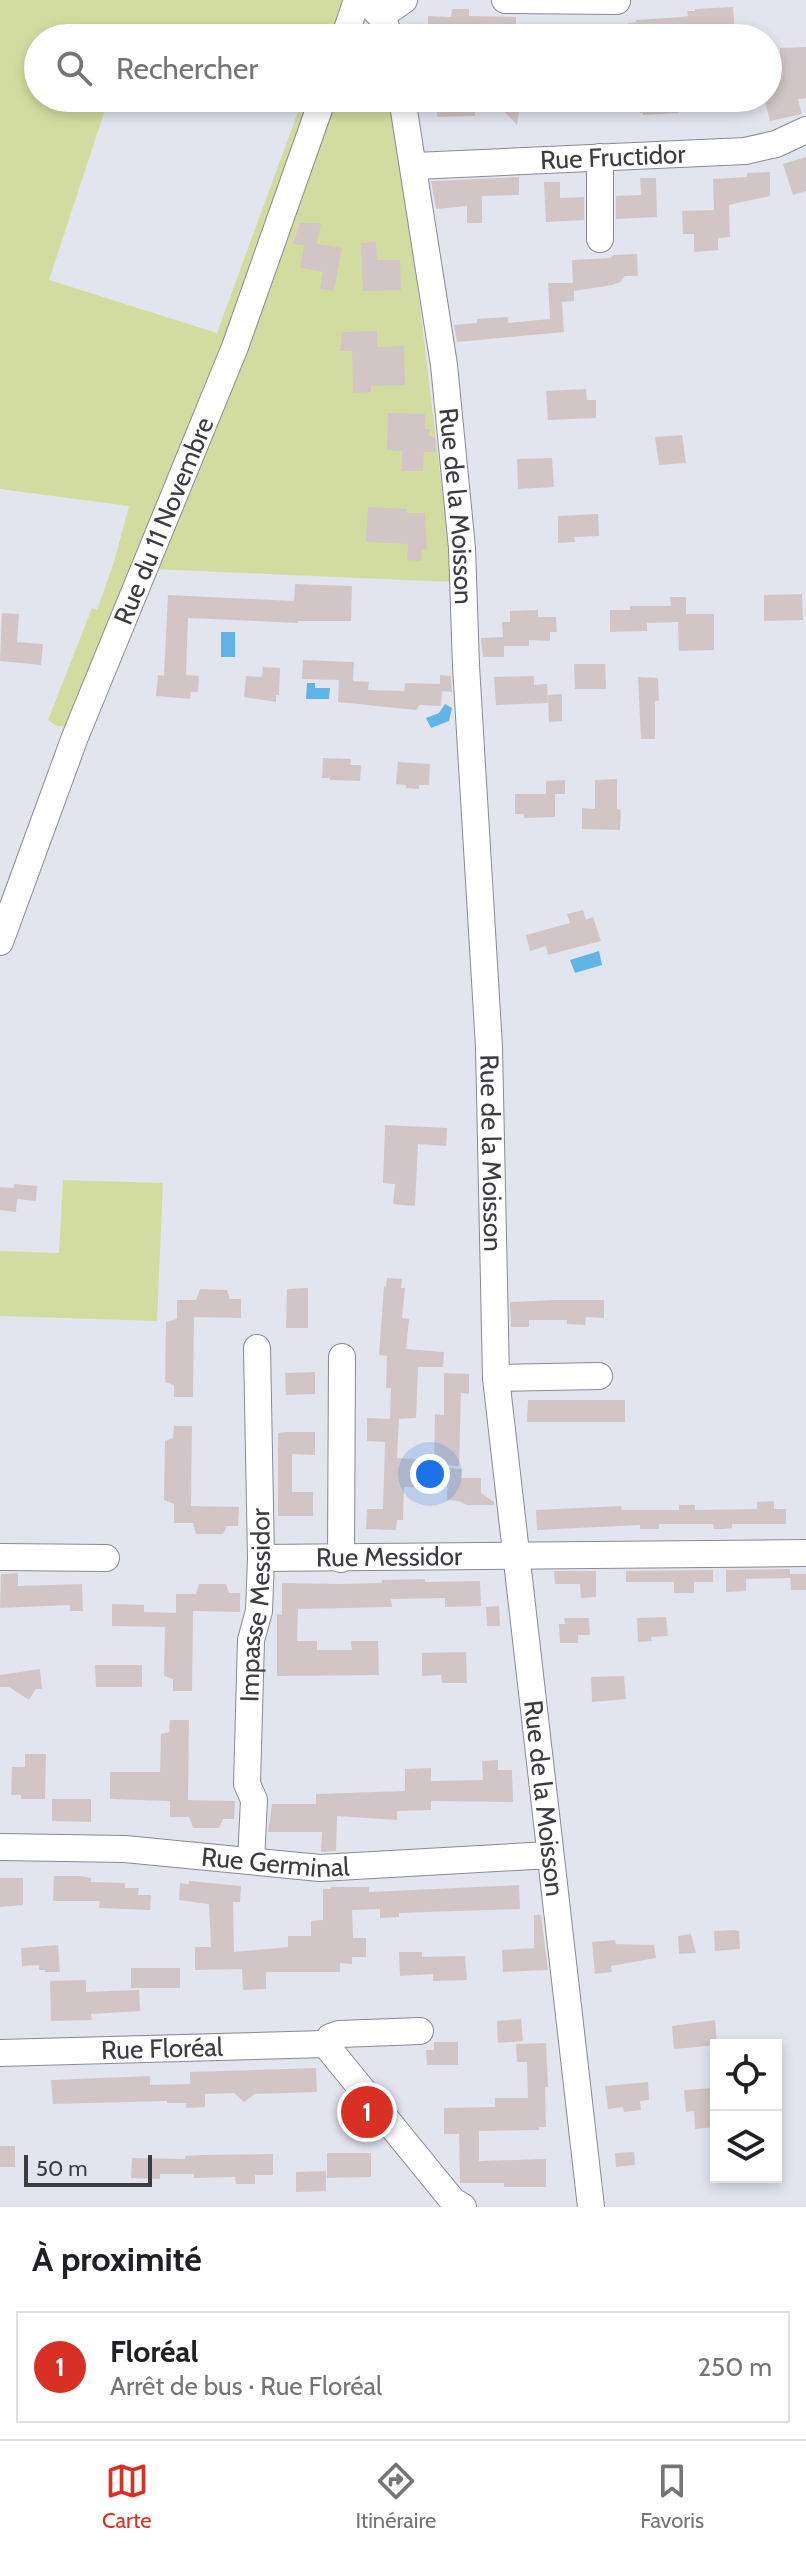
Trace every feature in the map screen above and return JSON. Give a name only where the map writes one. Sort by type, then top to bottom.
[{"type":"street","points":[[349,24],[357,0]]},
{"type":"street","points":[[379,18],[404,0]]},
{"type":"street","points":[[505,0],[617,1]]},
{"type":"street","name":"Rue du 11 Novembre","points":[[0,942],[75,737],[235,347],[318,112]]},
{"type":"street","name":"Rue de la Moisson","points":[[405,112],[444,365],[462,548],[489,1047],[496,1378],[591,2207]]},
{"type":"street","name":"Rue Fructidor","points":[[415,166],[745,151],[776,144],[806,130]]},
{"type":"street","points":[[600,157],[600,239]]},
{"type":"street","name":"Impasse Messidor","points":[[251,1861],[254,1800],[247,1784],[251,1640],[259,1611],[261,1558],[257,1348]]},
{"type":"street","points":[[341,1559],[342,1357]]},
{"type":"street","points":[[496,1378],[599,1376]]},
{"type":"street","name":"Rue Messidor","points":[[261,1558],[806,1553]]},
{"type":"street","points":[[0,1557],[106,1558]]},
{"type":"street","name":"Rue Germinal","points":[[0,1847],[125,1849],[320,1868],[550,1855]]},
{"type":"street","name":"Rue Floréal","points":[[0,2053],[325,2044],[330,2037],[339,2034],[420,2031]]},
{"type":"street","points":[[325,2044],[453,2201],[463,2207]]},
{"type":"green space","points":[[0,0],[344,0],[336,24],[24,24],[24,112],[104,112],[49,280],[217,333],[298,112],[307,112],[231,328],[68,727],[57,726],[48,720],[92,608],[97,610],[129,506],[0,489]]},
{"type":"green space","points":[[327,112],[397,112],[453,582],[153,569]]},
{"type":"green space","points":[[63,1180],[163,1183],[157,1321],[0,1316],[0,1251],[59,1253]]},
{"type":"water","points":[[221,632],[235,632],[235,657],[221,657]]},
{"type":"water","points":[[307,683],[315,683],[315,688],[330,688],[329,699],[306,699]]},
{"type":"water","points":[[445,704],[452,708],[449,721],[431,728],[426,718],[439,713]]},
{"type":"water","points":[[599,951],[602,965],[575,973],[570,960]]},
{"type":"building","points":[[733,7],[734,24],[628,24],[636,20],[688,16],[687,11]]},
{"type":"building","points":[[452,9],[469,9],[469,16],[516,17],[516,24],[428,24],[428,16],[451,17]]},
{"type":"building","points":[[806,47],[806,98],[798,99],[802,114],[770,121],[768,112],[782,112],[782,48]]},
{"type":"building","points":[[437,112],[475,112],[475,116],[437,117]]},
{"type":"building","points":[[504,112],[519,112],[517,125]]},
{"type":"building","points":[[640,112],[679,112],[643,115]]},
{"type":"building","points":[[806,157],[806,191],[793,195],[783,164]]},
{"type":"building","points":[[770,172],[770,196],[729,205],[730,237],[718,238],[718,250],[694,252],[694,234],[683,234],[682,211],[714,210],[713,179]]},
{"type":"building","points":[[519,177],[519,195],[482,196],[482,223],[467,223],[467,206],[436,209],[431,181]]},
{"type":"building","points":[[640,178],[656,178],[657,217],[616,219],[616,196],[641,195]]},
{"type":"building","points":[[544,182],[560,182],[560,198],[584,197],[584,220],[546,222]]},
{"type":"building","points":[[300,223],[321,223],[317,244],[342,248],[334,291],[320,289],[323,272],[300,268],[304,245],[293,244]]},
{"type":"building","points":[[376,242],[377,260],[400,260],[401,290],[363,291],[361,243]]},
{"type":"building","points":[[637,254],[638,276],[625,276],[612,285],[574,291],[574,301],[562,302],[564,332],[457,342],[454,325],[477,323],[477,319],[508,317],[508,323],[550,319],[548,283],[573,283],[572,260]]},
{"type":"building","points":[[377,331],[377,347],[404,346],[405,385],[371,386],[371,392],[353,393],[352,351],[340,351],[342,332]]},
{"type":"building","points":[[586,389],[587,400],[596,400],[596,418],[548,420],[546,391]]},
{"type":"building","points":[[388,413],[425,414],[425,429],[430,429],[429,436],[435,437],[436,452],[424,452],[423,471],[402,471],[402,451],[387,450]]},
{"type":"building","points":[[682,435],[686,463],[659,465],[655,437]]},
{"type":"building","points":[[552,458],[554,487],[518,489],[517,459]]},
{"type":"building","points":[[368,507],[425,513],[427,549],[422,549],[421,561],[407,560],[408,544],[366,542]]},
{"type":"building","points":[[598,514],[599,536],[574,537],[575,542],[558,543],[558,516]]},
{"type":"building","points":[[295,584],[352,586],[351,621],[298,623],[188,618],[186,675],[199,676],[198,692],[191,692],[190,699],[156,696],[158,675],[164,676],[168,595],[294,601]]},
{"type":"building","points":[[802,594],[803,620],[764,621],[764,595]]},
{"type":"building","points":[[670,597],[686,597],[686,614],[714,614],[714,650],[679,651],[678,622],[647,623],[647,631],[610,632],[610,610],[630,610],[630,606],[671,606]]},
{"type":"building","points":[[538,610],[538,617],[556,617],[557,632],[550,632],[550,641],[529,640],[529,646],[504,646],[504,657],[483,657],[481,638],[503,637],[502,622],[510,622],[510,611]]},
{"type":"building","points":[[2,613],[19,614],[17,642],[43,644],[41,665],[0,661]]},
{"type":"building","points":[[303,660],[354,662],[353,681],[369,682],[368,690],[404,691],[405,683],[440,684],[440,675],[451,676],[452,692],[442,691],[441,706],[420,705],[416,710],[338,702],[339,680],[302,679]]},
{"type":"building","points":[[574,664],[605,664],[606,689],[575,689]]},
{"type":"building","points":[[263,667],[280,668],[276,702],[244,697],[246,676],[262,677]]},
{"type":"building","points":[[534,676],[534,685],[547,684],[548,703],[496,705],[494,677]]},
{"type":"building","points":[[638,677],[658,678],[655,739],[641,739]]},
{"type":"building","points":[[562,694],[562,721],[549,722],[548,695]]},
{"type":"building","points":[[323,758],[351,759],[350,765],[361,765],[360,781],[322,778]]},
{"type":"building","points":[[398,762],[430,764],[429,785],[419,785],[419,789],[396,784]]},
{"type":"building","points":[[617,779],[620,830],[582,829],[582,808],[595,809],[595,780]]},
{"type":"building","points":[[565,780],[565,794],[555,794],[555,817],[524,818],[524,814],[515,814],[515,794],[546,794],[546,781]]},
{"type":"building","points":[[583,910],[586,920],[593,917],[601,941],[548,955],[546,946],[530,951],[526,935],[570,923],[567,914]]},
{"type":"building","points":[[385,1125],[447,1128],[446,1146],[418,1144],[415,1206],[393,1204],[395,1184],[383,1183]]},
{"type":"building","points":[[14,1184],[37,1186],[36,1201],[17,1199],[16,1212],[0,1210],[0,1187],[14,1188]]},
{"type":"building","points":[[387,1278],[402,1279],[401,1288],[405,1288],[402,1318],[409,1319],[406,1349],[444,1352],[443,1367],[418,1367],[416,1418],[399,1419],[397,1458],[416,1459],[415,1487],[404,1487],[403,1520],[397,1520],[396,1530],[366,1529],[367,1509],[383,1509],[385,1442],[367,1441],[367,1418],[390,1419],[391,1388],[386,1388],[387,1356],[379,1355]]},
{"type":"building","points":[[308,1288],[308,1328],[286,1328],[287,1289]]},
{"type":"building","points":[[200,1289],[227,1290],[230,1299],[241,1299],[241,1318],[194,1317],[193,1397],[174,1397],[174,1385],[165,1382],[166,1322],[177,1319],[177,1300],[196,1300]]},
{"type":"building","points":[[604,1300],[604,1318],[586,1317],[585,1325],[567,1324],[567,1320],[529,1320],[529,1327],[511,1327],[510,1302]]},
{"type":"building","points":[[315,1372],[315,1394],[286,1395],[285,1373]]},
{"type":"building","points":[[444,1373],[469,1374],[469,1394],[461,1393],[459,1466],[434,1464],[435,1414],[444,1415]]},
{"type":"building","points":[[528,1400],[625,1400],[625,1422],[527,1422]]},
{"type":"building","points":[[174,1426],[192,1426],[191,1506],[239,1507],[238,1526],[227,1526],[223,1534],[196,1534],[193,1523],[174,1523],[174,1504],[164,1500],[165,1441],[173,1438]]},
{"type":"building","points":[[315,1432],[315,1455],[292,1454],[292,1492],[313,1492],[313,1516],[278,1516],[278,1433]]},
{"type":"building","points":[[448,1468],[462,1469],[461,1478],[481,1478],[481,1493],[494,1505],[467,1505],[447,1500]]},
{"type":"building","points":[[774,1501],[774,1509],[786,1509],[786,1524],[732,1524],[732,1528],[723,1529],[714,1529],[713,1524],[659,1524],[659,1529],[640,1529],[640,1525],[537,1530],[536,1510],[621,1506],[622,1510],[679,1510],[679,1505],[695,1505],[695,1510],[757,1509],[757,1502]]},
{"type":"building","points":[[790,1569],[790,1574],[806,1574],[806,1590],[791,1590],[790,1578],[746,1579],[746,1591],[726,1592],[726,1570]]},
{"type":"building","points":[[713,1570],[713,1582],[694,1582],[694,1593],[674,1593],[674,1582],[626,1582],[626,1571]]},
{"type":"building","points":[[554,1571],[596,1571],[596,1597],[581,1598],[580,1584],[555,1584]]},
{"type":"building","points":[[18,1573],[18,1586],[82,1584],[83,1611],[70,1611],[70,1605],[0,1608],[1,1574]]},
{"type":"building","points":[[425,1579],[425,1582],[480,1581],[481,1606],[445,1607],[445,1598],[391,1599],[392,1607],[298,1609],[297,1641],[317,1641],[317,1650],[352,1650],[351,1641],[378,1641],[379,1675],[277,1676],[277,1614],[282,1615],[282,1583],[382,1583],[382,1580]]},
{"type":"building","points":[[199,1584],[226,1584],[229,1593],[240,1593],[240,1612],[193,1611],[192,1691],[173,1691],[173,1679],[164,1676],[165,1627],[112,1626],[112,1604],[144,1605],[144,1612],[176,1613],[176,1594],[196,1594]]},
{"type":"building","points":[[499,1606],[500,1626],[487,1626],[486,1607]]},
{"type":"building","points":[[666,1617],[668,1636],[638,1642],[637,1618]]},
{"type":"building","points":[[564,1618],[589,1618],[590,1635],[578,1635],[578,1643],[560,1643],[559,1624],[565,1624]]},
{"type":"building","points":[[466,1652],[467,1683],[442,1683],[441,1675],[422,1676],[422,1653]]},
{"type":"building","points":[[95,1665],[142,1665],[142,1687],[96,1687]]},
{"type":"building","points":[[40,1669],[42,1689],[36,1689],[29,1700],[9,1687],[0,1687],[0,1675]]},
{"type":"building","points":[[624,1676],[626,1699],[592,1702],[591,1677]]},
{"type":"building","points":[[170,1720],[189,1720],[188,1800],[235,1801],[234,1819],[223,1819],[219,1828],[193,1828],[189,1817],[170,1817],[170,1801],[110,1799],[110,1772],[160,1772],[161,1734],[169,1732]]},
{"type":"building","points":[[25,1754],[46,1754],[45,1799],[21,1799],[21,1795],[11,1795],[12,1767],[25,1767]]},
{"type":"building","points":[[498,1760],[498,1770],[512,1770],[513,1802],[431,1801],[431,1810],[397,1811],[397,1820],[337,1816],[336,1851],[321,1852],[322,1832],[268,1832],[272,1804],[316,1804],[316,1794],[405,1791],[405,1769],[431,1768],[431,1781],[483,1780],[482,1761]]},
{"type":"building","points":[[52,1799],[91,1799],[91,1822],[52,1821]]},
{"type":"building","points":[[54,1876],[81,1876],[91,1878],[91,1882],[125,1883],[125,1888],[139,1888],[138,1895],[151,1895],[150,1910],[99,1908],[100,1901],[53,1901]]},
{"type":"building","points":[[0,1878],[23,1878],[23,1905],[0,1907]]},
{"type":"building","points":[[189,1881],[241,1886],[240,1902],[233,1902],[234,1952],[288,1947],[288,1936],[311,1936],[311,1921],[323,1920],[323,1889],[331,1887],[369,1887],[369,1892],[519,1885],[520,1909],[399,1913],[399,1917],[380,1918],[380,1909],[352,1910],[353,1938],[366,1938],[366,1957],[352,1957],[352,1964],[340,1963],[340,1972],[266,1972],[266,1989],[243,1990],[242,1969],[195,1970],[195,1947],[211,1947],[209,1904],[179,1900],[180,1883],[189,1884]]},
{"type":"building","points":[[534,1915],[541,1915],[548,1970],[503,1972],[502,1950],[534,1948]]},
{"type":"building","points":[[714,1931],[739,1931],[740,1949],[715,1951]]},
{"type":"building","points":[[691,1934],[696,1953],[679,1954],[678,1936]]},
{"type":"building","points":[[615,1940],[616,1944],[654,1945],[656,1958],[611,1966],[612,1972],[595,1974],[592,1942]]},
{"type":"building","points":[[58,1945],[60,1972],[39,1970],[39,1965],[22,1966],[21,1948]]},
{"type":"building","points":[[399,1952],[422,1952],[422,1957],[465,1956],[467,1980],[433,1981],[433,1974],[400,1976]]},
{"type":"building","points":[[131,1968],[180,1968],[180,1988],[131,1988]]},
{"type":"building","points":[[86,1980],[86,1992],[139,1990],[140,2011],[91,2014],[92,2020],[51,2021],[50,1981]]},
{"type":"building","points":[[521,2019],[523,2041],[498,2043],[497,2021]]},
{"type":"building","points":[[715,2020],[717,2039],[710,2039],[710,2046],[674,2049],[672,2026]]},
{"type":"building","points":[[434,2042],[458,2042],[458,2065],[427,2065],[426,2050],[434,2050]]},
{"type":"building","points":[[546,2043],[546,2127],[539,2127],[539,2130],[479,2131],[479,2161],[546,2159],[546,2187],[460,2183],[459,2134],[444,2134],[444,2108],[495,2107],[495,2098],[528,2098],[527,2062],[517,2062],[516,2044]]},
{"type":"building","points":[[316,2068],[317,2092],[255,2094],[244,2102],[234,2093],[205,2094],[205,2107],[186,2108],[186,2103],[167,2101],[53,2104],[51,2080],[150,2076],[150,2085],[190,2084],[190,2072]]},
{"type":"building","points":[[648,2082],[649,2100],[640,2101],[641,2110],[624,2112],[623,2107],[608,2109],[605,2086]]},
{"type":"building","points":[[710,2088],[710,2128],[695,2129],[694,2111],[686,2112],[684,2090]]},
{"type":"building","points":[[0,2146],[15,2146],[15,2167],[0,2167]]},
{"type":"building","points":[[634,2152],[635,2165],[616,2167],[615,2153]]},
{"type":"building","points":[[327,2153],[371,2153],[371,2177],[327,2178]]},
{"type":"building","points":[[273,2154],[273,2175],[255,2175],[255,2184],[236,2184],[235,2177],[194,2178],[194,2174],[160,2174],[160,2179],[131,2178],[132,2158],[185,2159],[185,2156]]},
{"type":"building","points":[[326,2171],[326,2191],[296,2192],[296,2172]]},
{"type":"place","name":"Floréal","points":[[367,2112]]}]
